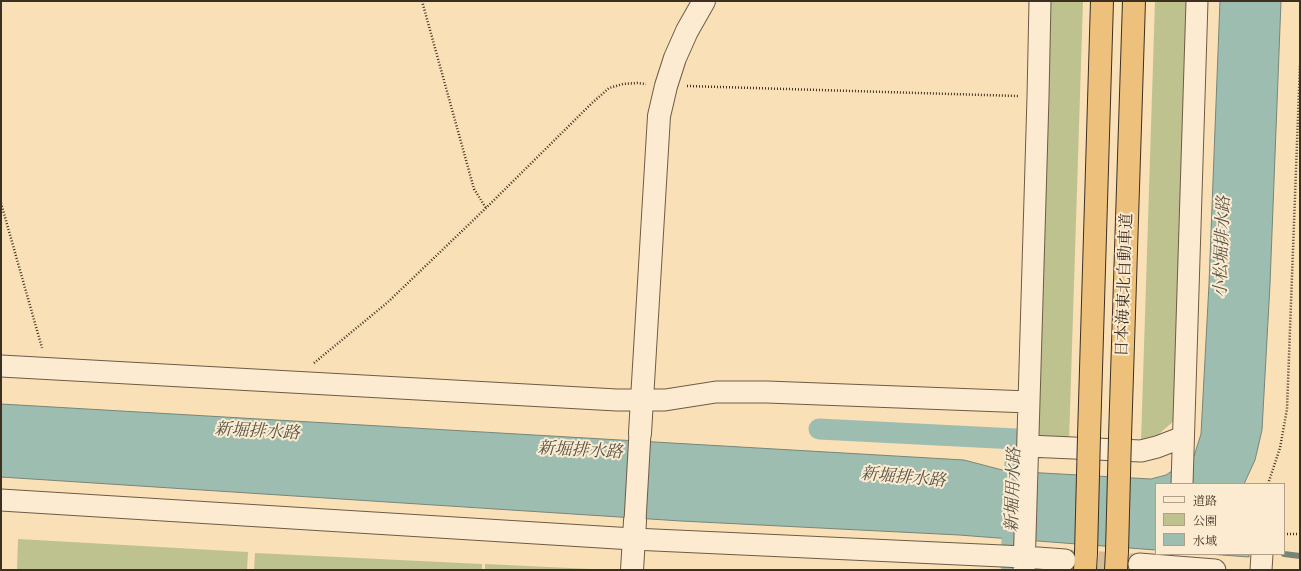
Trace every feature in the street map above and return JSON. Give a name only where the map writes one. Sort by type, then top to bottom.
[{"type":"highway","name":"日本海東北自動車道","points":[[1085,562],[1102,1]]},
{"type":"highway","name":"日本海東北自動車道","points":[[1117,561],[1134,1]]},
{"type":"street","points":[[632,570],[659,116],[666,86],[675,58],[687,30],[704,1]]},
{"type":"street","points":[[1024,558],[1040,1]]},
{"type":"street","points":[[1182,483],[1197,1]]},
{"type":"street","points":[[1,366],[617,400],[665,400],[716,392],[767,392],[1029,402]]},
{"type":"street","points":[[1027,452],[1141,451],[1183,442]]},
{"type":"street","points":[[1,500],[634,530],[1065,560]]},
{"type":"street","points":[[1139,564],[1180,563],[1215,570]]},
{"type":"path","points":[[422,1],[474,188],[486,208]]},
{"type":"path","points":[[1268,483],[1280,448],[1287,409],[1300,64]]},
{"type":"path","points":[[306,383],[312,365],[388,302],[609,88],[623,84],[637,83],[666,86],[1038,97]]},
{"type":"path","points":[[1,203],[48,368]]},
{"type":"path","points":[[1285,534],[1300,534]]},
{"type":"green space","points":[[1049,1],[1083,1],[1069,441],[1039,437]]},
{"type":"green space","points":[[1155,1],[1190,1],[1175,420],[1153,439],[1141,441]]},
{"type":"green space","points":[[18,539],[248,552],[247,570],[17,570]]},
{"type":"green space","points":[[255,553],[482,564],[482,570],[254,570]]},
{"type":"green space","points":[[485,564],[591,569],[591,570],[485,570]]},
{"type":"water","name":"小松堀排水路","points":[[1220,1],[1281,1],[1270,284],[1262,430],[1255,460],[1244,483],[1155,483],[1155,550],[959,535],[681,521],[1,477],[1,404],[964,460],[1006,471],[1151,479],[1166,475],[1194,456],[1201,434],[1209,284]]},
{"type":"water","points":[[1222,555],[1249,555],[1249,557]]},
{"type":"waterway","name":"新堀用水路","points":[[819,429],[1016,439],[1011,565],[1088,570]]},
{"type":"waterway","name":"新堀排水路","points":[[1285,554],[1300,556]]},
{"type":"tunnel","points":[[1067,560],[1134,564]]}]
